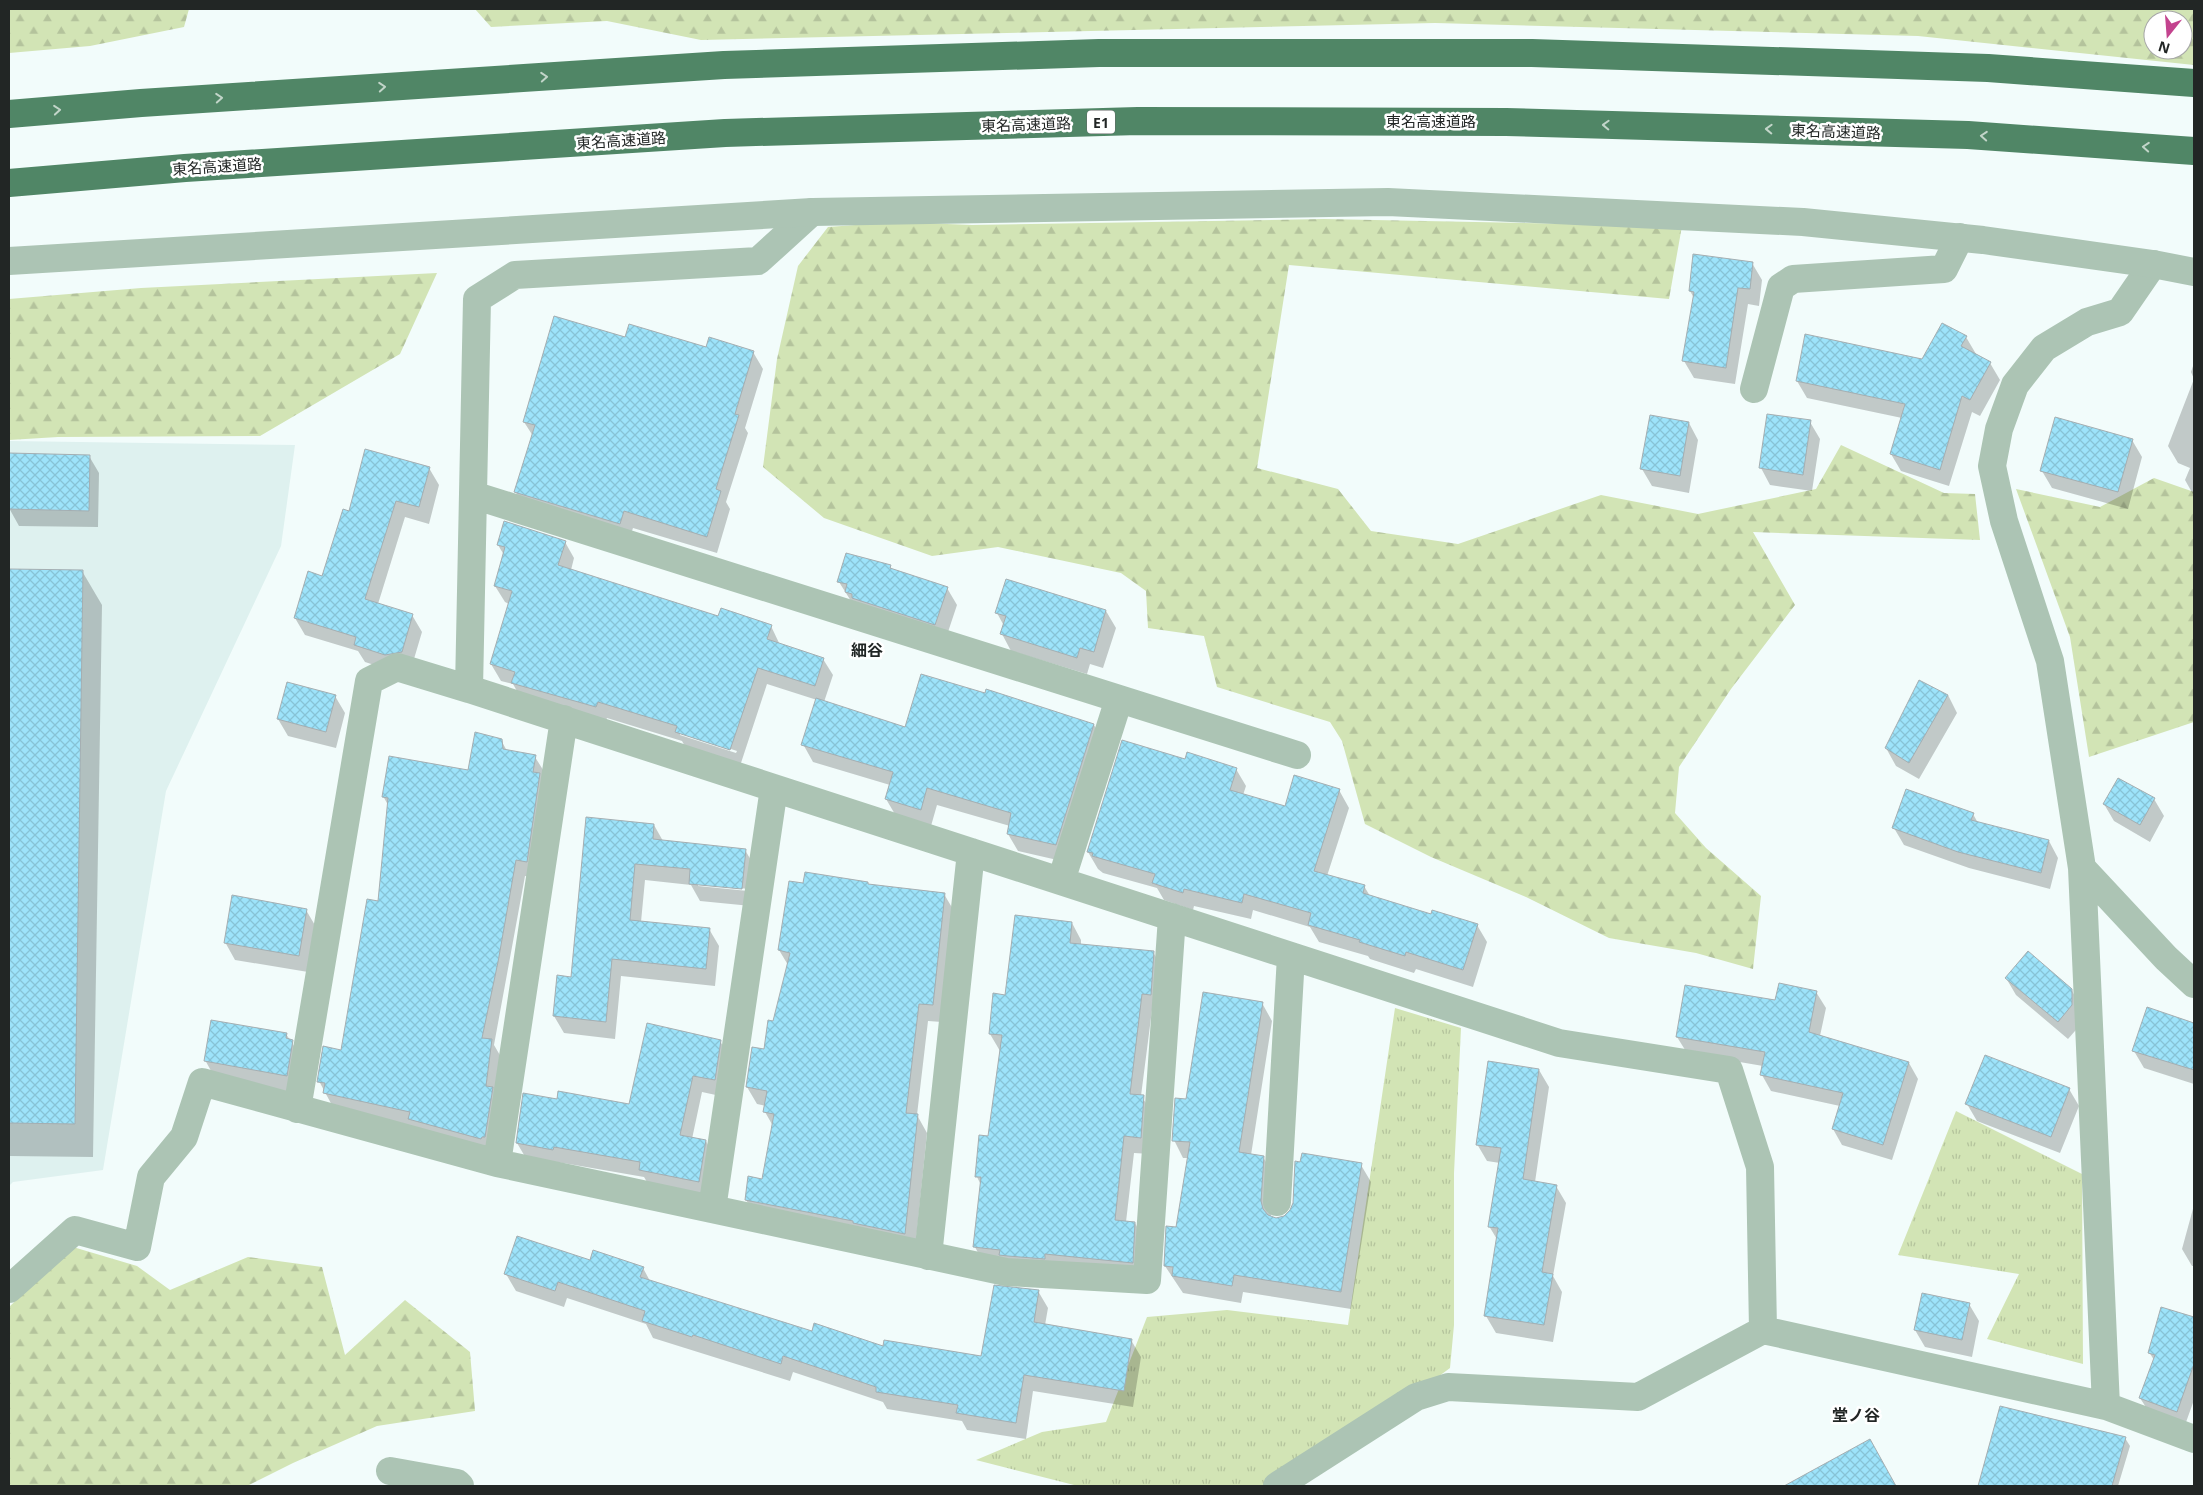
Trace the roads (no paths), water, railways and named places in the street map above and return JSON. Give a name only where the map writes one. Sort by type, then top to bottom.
[{"type":"highway","points":[[9,114],[161,101],[724,65],[1099,53],[1532,53],[1988,68],[2194,83]]},
{"type":"highway","name":"東名高速道路","points":[[9,183],[185,168],[725,133],[1138,121],[1516,122],[1968,135],[2194,151]]},
{"type":"street","points":[[9,261],[812,212],[1388,202],[1803,222],[1960,237],[2153,264],[2194,272]]},
{"type":"street","points":[[469,689],[477,299],[515,276],[758,261],[812,212]]},
{"type":"street","points":[[1754,389],[1781,286],[1793,279],[1944,269],[1960,237]]},
{"type":"street","points":[[2106,1406],[2082,868],[2050,661],[2004,521],[1992,466],[1999,429],[2015,385],[2044,348],[2087,322],[2120,312],[2153,264]]},
{"type":"street","points":[[473,495],[1297,755]]},
{"type":"street","points":[[297,1109],[369,681],[397,667],[1559,1044],[1729,1070],[1760,1167],[1763,1330]]},
{"type":"street","points":[[1061,881],[1118,699]]},
{"type":"street","points":[[496,1163],[564,720]]},
{"type":"street","points":[[712,1209],[774,788]]},
{"type":"street","points":[[928,1256],[971,852]]},
{"type":"street","points":[[2082,868],[2166,958],[2194,984]]},
{"type":"street","points":[[9,1289],[75,1230],[137,1247],[151,1177],[184,1137],[202,1082],[496,1163],[928,1256],[1006,1272],[1147,1280],[1172,917]]},
{"type":"street","points":[[1277,1202],[1291,956]]},
{"type":"street","points":[[1277,1486],[1416,1397],[1448,1387],[1638,1397],[1763,1330],[2106,1406],[2194,1439]]},
{"type":"street","points":[[390,1471],[457,1483],[460,1486]]},
{"type":"district","name":"細谷","points":[[867,650]]},
{"type":"district","name":"堂ノ谷","points":[[1856,1415]]}]
